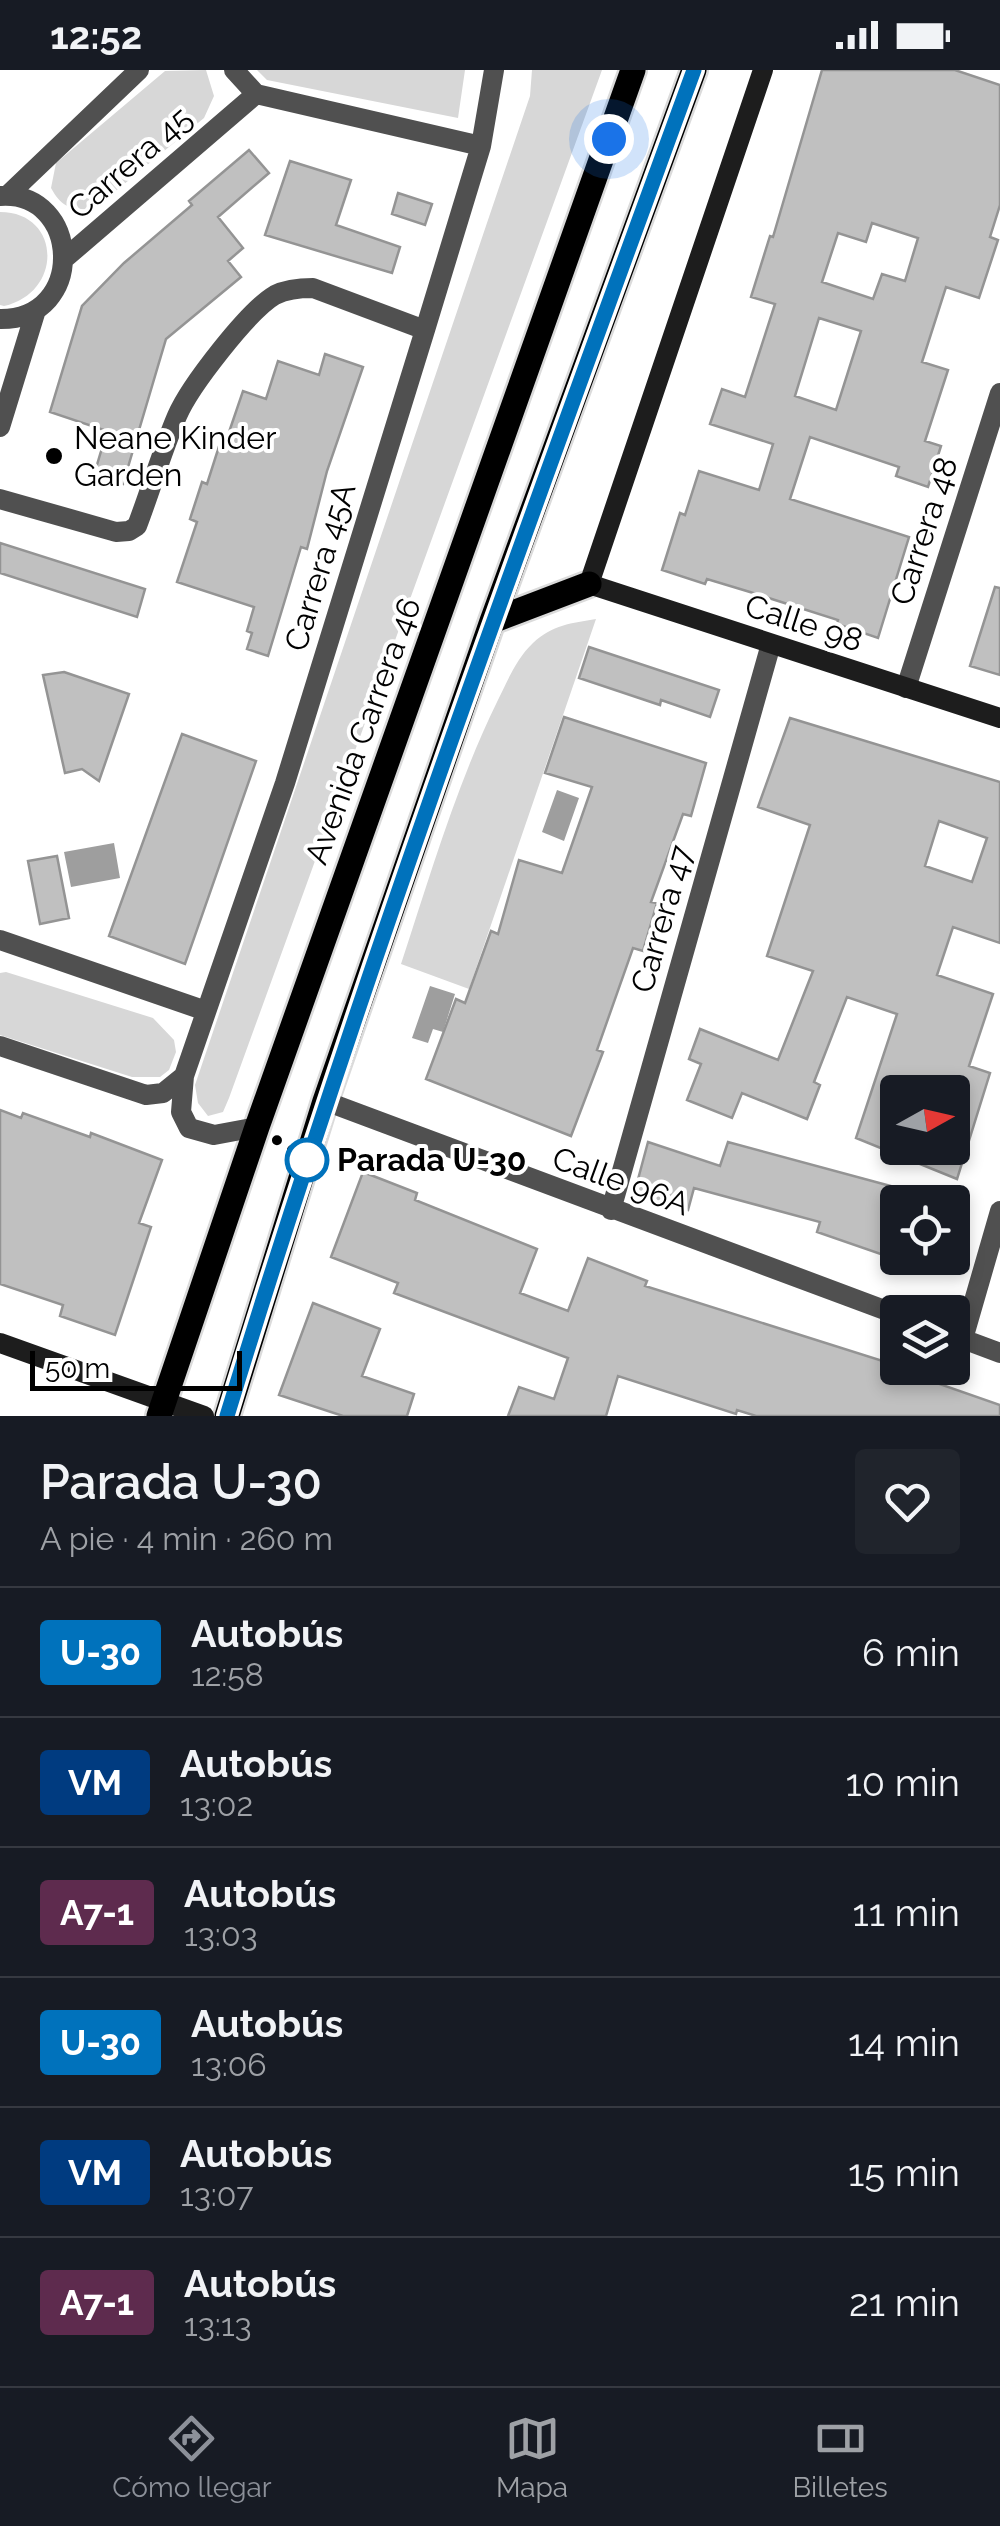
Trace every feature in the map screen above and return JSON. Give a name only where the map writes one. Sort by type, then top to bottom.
[{"type":"main road","name":"Avenida Carrera 46","points":[[161,1409],[257,1127],[634,70]]},
{"type":"main road","points":[[227,1416],[325,1101],[492,620],[694,70]]},
{"type":"main road","points":[[492,620],[589,584]]},
{"type":"street","name":"Carrera 45","points":[[4,196],[139,70]]},
{"type":"street","points":[[234,70],[256,94],[481,146]]},
{"type":"street","name":"Carrera 45A","points":[[184,1076],[285,784],[425,330],[481,146],[494,70]]},
{"type":"street","points":[[589,584],[763,70]]},
{"type":"street","name":"Carrera 45","points":[[64,259],[256,94]]},
{"type":"street","points":[[0,320],[36,310],[57,288],[64,259],[55,224],[42,210],[26,200],[4,196]]},
{"type":"street","points":[[0,499],[116,532],[138,526],[178,412],[217,355],[253,315],[273,296],[293,288],[313,288],[425,330]]},
{"type":"street","points":[[0,427],[36,310]]},
{"type":"street","name":"Carrera 48","points":[[906,688],[1000,393]]},
{"type":"street","name":"Calle 98","points":[[589,584],[1000,718]]},
{"type":"street","name":"Carrera 47","points":[[611,1210],[771,644]]},
{"type":"street","points":[[0,940],[206,1011]]},
{"type":"street","points":[[0,1046],[146,1095],[163,1093],[184,1076]]},
{"type":"street","points":[[184,1076],[181,1112],[190,1128],[214,1135],[257,1127]]},
{"type":"street","name":"Calle 96A","points":[[325,1101],[880,1307]]},
{"type":"street","points":[[970,1301],[1000,1212]]},
{"type":"street","points":[[970,1342],[1000,1353]]},
{"type":"street","points":[[0,1343],[161,1409],[204,1416]]},
{"type":"shaded area","points":[[206,70],[214,96],[204,118],[94,209],[74,208],[59,200],[51,188],[56,163],[165,71]]},
{"type":"shaded area","points":[[257,70],[465,70],[458,118],[267,80]]},
{"type":"shaded area","points":[[532,70],[602,70],[229,1098],[223,1112],[208,1116],[198,1103],[195,1085],[530,96]]},
{"type":"shaded area","points":[[0,212],[20,215],[35,225],[44,238],[47,254],[45,270],[37,285],[24,298],[4,306],[0,305]]},
{"type":"shaded area","points":[[596,619],[469,989],[401,964],[456,799],[512,671],[527,649],[547,632]]},
{"type":"shaded area","points":[[557,790],[579,798],[564,841],[542,832]]},
{"type":"shaded area","points":[[114,843],[120,878],[71,887],[64,852]]},
{"type":"shaded area","points":[[0,973],[153,1018],[174,1040],[176,1052],[169,1070],[160,1077],[132,1077],[0,1035]]},
{"type":"shaded area","points":[[430,986],[455,994],[443,1032],[433,1029],[428,1043],[412,1038]]},
{"type":"building","points":[[822,70],[955,70],[1000,85],[1000,205],[990,237],[998,240],[979,298],[946,287],[922,362],[948,370],[925,441],[941,446],[928,487],[896,476],[899,467],[810,437],[790,499],[909,537],[878,638],[837,624],[838,620],[750,592],[707,579],[705,584],[662,570],[680,513],[685,515],[699,471],[759,490],[773,444],[710,424],[722,389],[745,397],[775,304],[751,297],[770,236],[773,237]],"holes":[[[872,223],[918,238],[905,281],[882,274],[873,299],[822,282],[838,233],[866,242]],[[819,318],[861,331],[836,410],[795,396]]]},
{"type":"building","points":[[249,150],[269,173],[218,217],[243,248],[228,261],[241,277],[166,339],[123,484],[94,475],[107,431],[50,412],[82,306],[124,263],[192,205],[189,201]]},
{"type":"building","points":[[290,161],[351,180],[336,225],[400,247],[392,273],[265,235]]},
{"type":"building","points":[[398,193],[432,204],[425,225],[392,214]]},
{"type":"building","points":[[325,354],[363,367],[327,471],[307,549],[301,547],[268,656],[247,649],[254,607],[177,582],[197,522],[190,519],[202,482],[207,484],[243,391],[266,399],[278,361],[319,375]]},
{"type":"building","points":[[0,543],[145,589],[137,617],[0,573]]},
{"type":"building","points":[[995,587],[1000,588],[1000,675],[970,666]]},
{"type":"building","points":[[589,647],[719,690],[710,717],[579,678]]},
{"type":"building","points":[[64,672],[129,694],[99,781],[82,769],[65,773],[43,675]]},
{"type":"building","points":[[564,717],[706,763],[691,816],[683,814],[651,902],[657,903],[643,951],[633,948],[597,1050],[603,1052],[571,1136],[426,1079],[456,999],[465,1003],[491,931],[498,934],[519,860],[562,873],[592,787],[545,773]]},
{"type":"building","points":[[790,718],[1000,782],[1000,943],[953,927],[937,975],[993,994],[969,1066],[990,1073],[970,1137],[970,1075],[880,1075],[880,1148],[856,1138],[897,1014],[847,997],[814,1082],[820,1085],[807,1119],[742,1093],[732,1118],[687,1100],[701,1064],[689,1059],[700,1029],[778,1060],[813,971],[767,956],[810,825],[758,807]],"holes":[[[939,821],[987,838],[972,882],[925,866]]]},
{"type":"building","points":[[182,734],[256,761],[185,964],[109,936]]},
{"type":"building","points":[[57,856],[69,918],[40,924],[28,861]]},
{"type":"building","points":[[0,1110],[21,1118],[23,1113],[90,1137],[91,1133],[162,1160],[139,1223],[151,1227],[115,1335],[60,1316],[63,1305],[0,1284]]},
{"type":"building","points":[[648,1142],[720,1166],[728,1142],[887,1185],[880,1185],[880,1254],[817,1232],[820,1222],[694,1188],[688,1210],[633,1198]]},
{"type":"building","points":[[923,1165],[961,1165],[957,1179]]},
{"type":"building","points":[[363,1172],[417,1193],[415,1200],[537,1249],[520,1293],[568,1311],[588,1258],[647,1281],[645,1286],[880,1360],[880,1385],[942,1385],[1000,1405],[1000,1416],[756,1416],[737,1410],[736,1414],[618,1376],[606,1416],[508,1416],[519,1387],[554,1399],[568,1358],[394,1293],[398,1283],[331,1257]]},
{"type":"building","points":[[313,1303],[380,1329],[362,1376],[414,1394],[407,1416],[343,1416],[279,1395]]},
{"type":"bus line","name":"U-30","points":[[227,1416],[325,1101],[492,620],[694,70]]},
{"type":"place","name":"Neane Kinder Garden","points":[[54,456]]},
{"type":"place","name":"Parada U-30","points":[[307,1160]]},
{"type":"route","points":[[307,1160],[257,1127],[609,139]]}]
